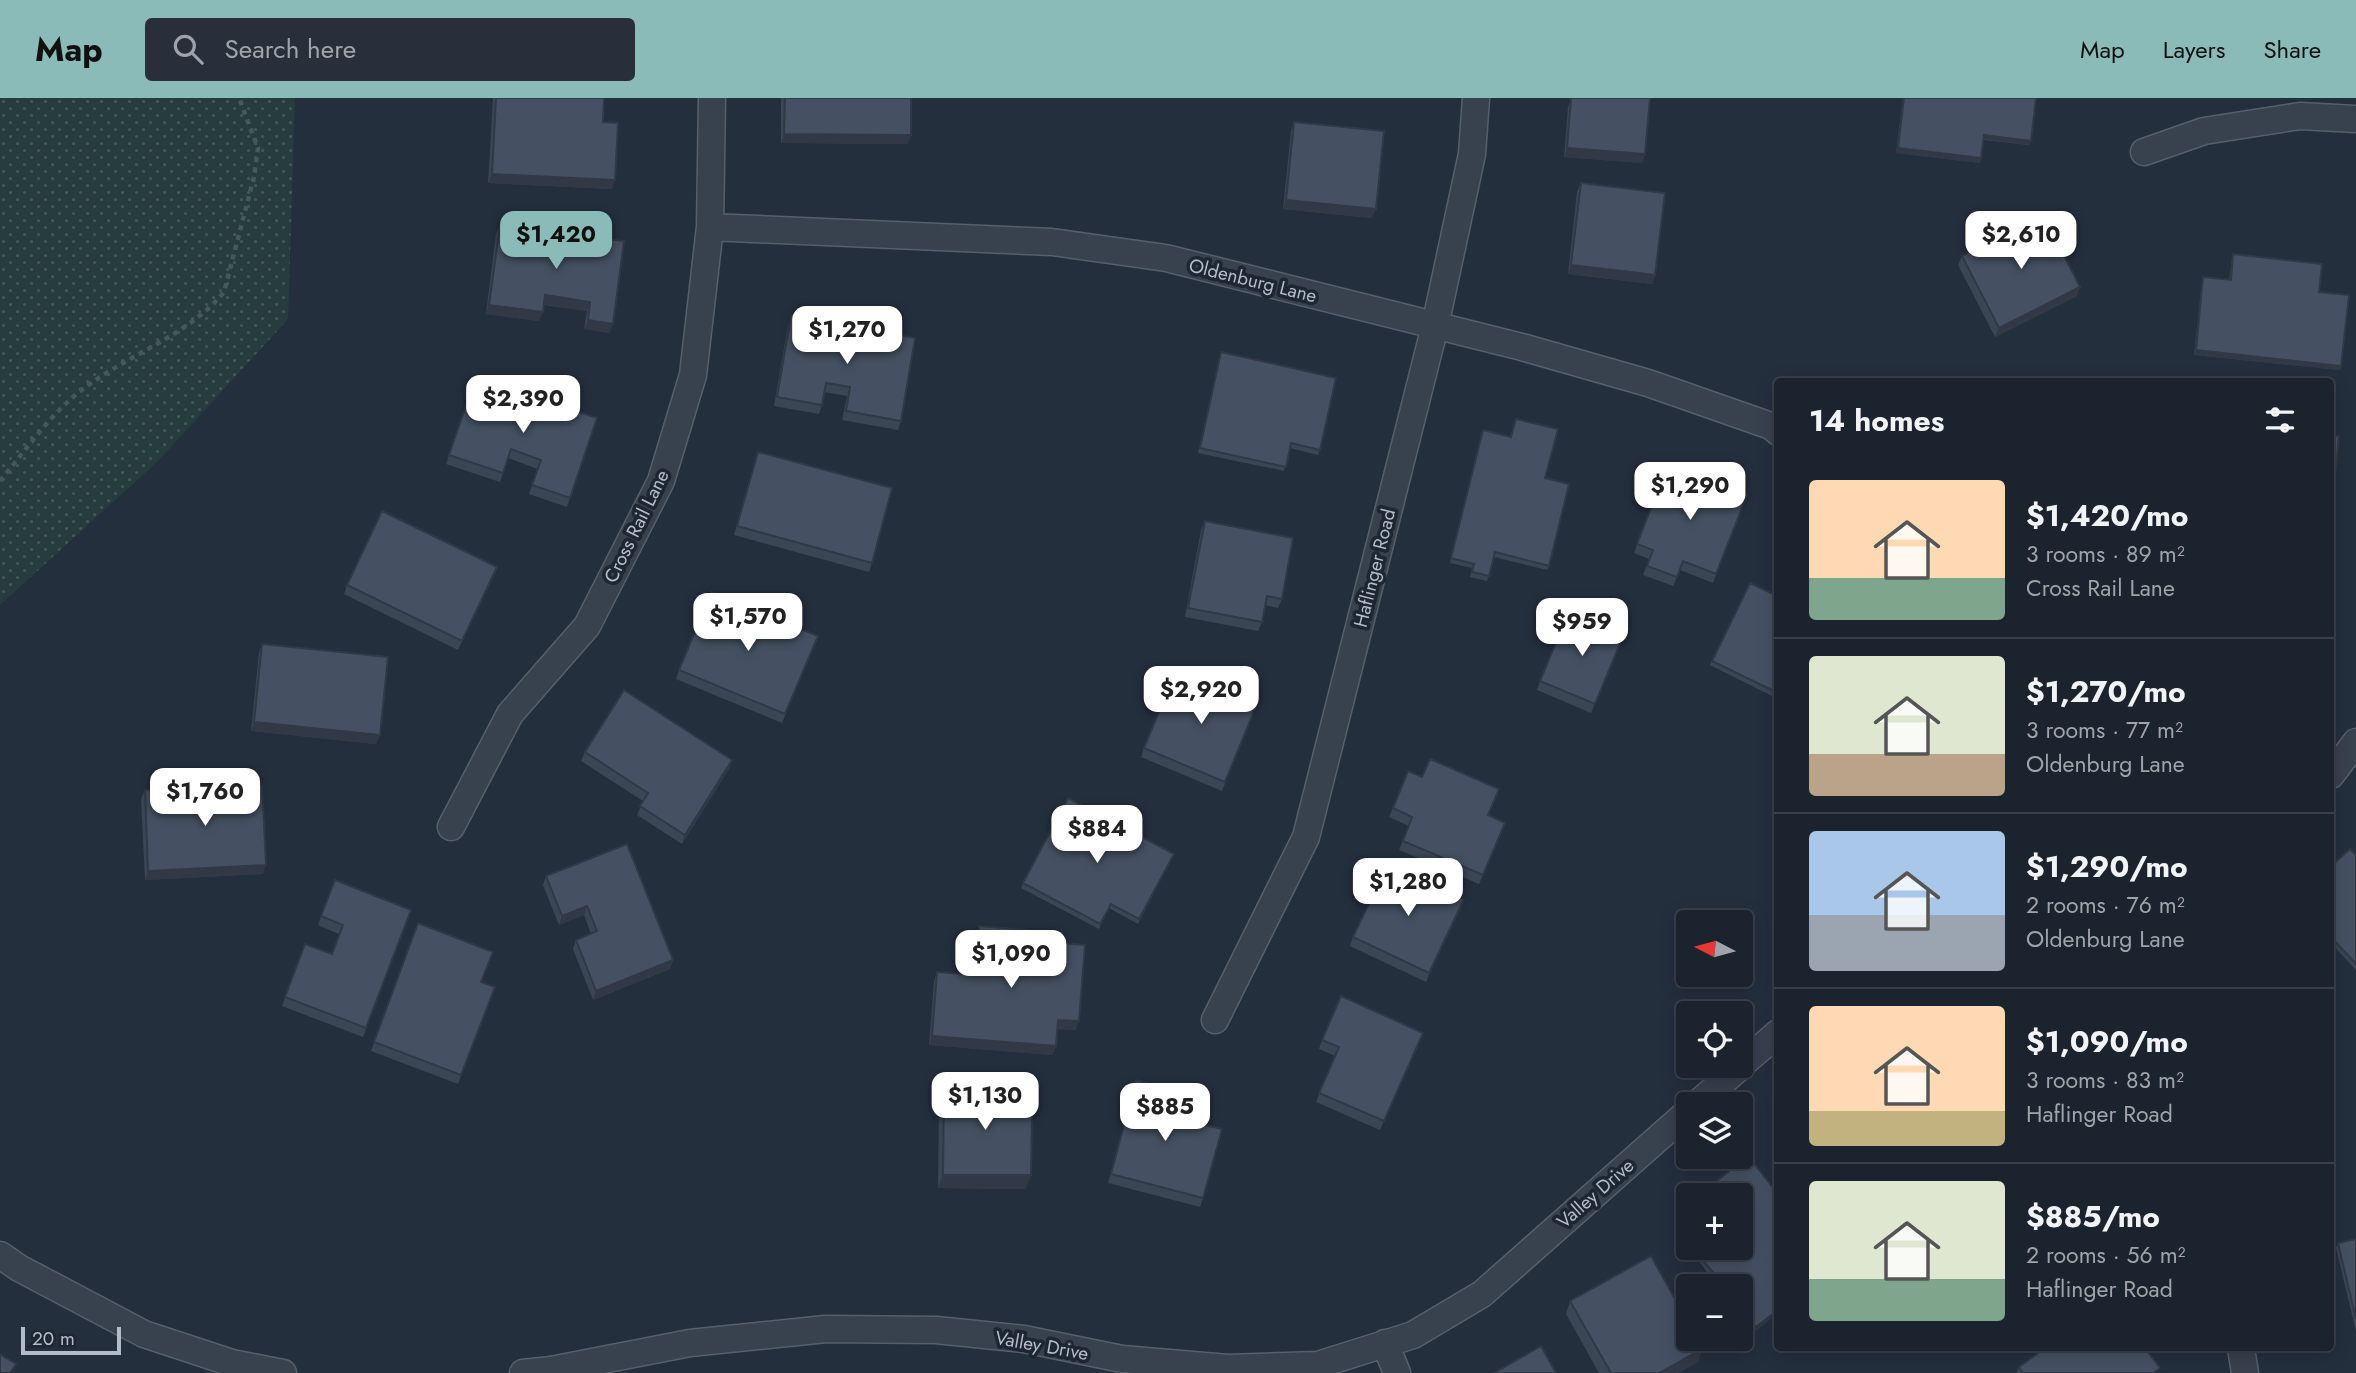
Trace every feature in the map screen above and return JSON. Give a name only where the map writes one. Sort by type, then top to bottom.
[{"type":"street","name":"Cross Rail Lane","points":[[452,827],[510,715],[587,626],[661,481],[693,375],[710,227],[712,98]]},
{"type":"street","name":"Haflinger Road","points":[[1215,1020],[1306,837],[1435,326],[1472,154],[1476,98]]},
{"type":"street","points":[[2144,152],[2204,131],[2300,116],[2356,119]]},
{"type":"street","name":"Oldenburg Lane","points":[[710,227],[1052,242],[1166,258],[1648,383],[1774,429]]},
{"type":"street","points":[[2334,771],[2356,742]]},
{"type":"street","points":[[1753,1055],[1774,1037]]},
{"type":"street","points":[[1711,1092],[1727,1078]]},
{"type":"street","name":"Valley Drive","points":[[523,1373],[690,1343],[826,1329],[948,1331],[1024,1339],[1122,1359],[1228,1368],[1318,1365],[1413,1335],[1482,1294],[1676,1122]]},
{"type":"street","points":[[0,1255],[19,1268],[144,1334],[232,1363],[283,1373]]},
{"type":"street","points":[[1385,1343],[1396,1373]]},
{"type":"street","points":[[2241,1351],[2245,1373]]},
{"type":"path","points":[[0,481],[80,390],[120,363],[175,332],[214,305],[224,292],[254,177],[258,148],[239,98]]},
{"type":"green space","points":[[0,98],[295,98],[288,319],[158,461],[0,605]]},
{"type":"building","points":[[496,98],[604,98],[603,122],[618,123],[615,180],[492,174]]},
{"type":"building","points":[[785,98],[911,98],[911,135],[784,134]]},
{"type":"building","points":[[1571,98],[1650,98],[1645,154],[1567,148]]},
{"type":"building","points":[[1904,98],[2036,98],[2031,141],[1984,135],[1981,158],[1898,148]]},
{"type":"building","points":[[1294,122],[1384,131],[1376,209],[1286,200]]},
{"type":"building","points":[[1581,183],[1665,193],[1655,275],[1571,265]]},
{"type":"building","points":[[2043,214],[2080,287],[1999,328],[1962,256]]},
{"type":"building","points":[[500,225],[624,241],[613,324],[588,320],[590,302],[545,295],[543,312],[489,305]]},
{"type":"building","points":[[2233,254],[2322,264],[2319,292],[2349,295],[2341,366],[2196,350],[2203,277],[2231,280]]},
{"type":"building","points":[[791,316],[915,338],[901,421],[846,411],[850,387],[826,383],[822,405],[777,397]]},
{"type":"building","points":[[1221,352],[1336,378],[1320,450],[1291,443],[1286,467],[1200,448]]},
{"type":"building","points":[[476,377],[597,418],[570,498],[532,485],[541,460],[511,449],[503,473],[449,455]]},
{"type":"building","points":[[1516,419],[1558,429],[1545,478],[1569,484],[1549,566],[1495,552],[1489,576],[1472,572],[1474,564],[1451,558],[1483,430],[1511,437]]},
{"type":"building","points":[[2334,435],[2339,436],[2334,488]]},
{"type":"building","points":[[758,452],[892,488],[872,563],[737,526]]},
{"type":"building","points":[[1668,464],[1747,495],[1716,574],[1683,561],[1677,577],[1647,566],[1653,550],[1637,544]]},
{"type":"building","points":[[382,511],[497,567],[462,641],[347,585]]},
{"type":"building","points":[[1205,521],[1293,538],[1282,599],[1267,596],[1262,622],[1188,608]]},
{"type":"building","points":[[1750,583],[1774,595],[1774,691],[1712,661]]},
{"type":"building","points":[[711,592],[818,636],[785,714],[679,670]]},
{"type":"building","points":[[1569,611],[1624,634],[1595,704],[1540,681]]},
{"type":"building","points":[[262,644],[388,657],[380,735],[254,722]]},
{"type":"building","points":[[1176,670],[1257,704],[1225,782],[1144,748]]},
{"type":"building","points":[[624,690],[732,760],[685,835],[640,806],[648,793],[585,752]]},
{"type":"building","points":[[1430,759],[1499,789],[1488,815],[1505,823],[1483,875],[1403,841],[1412,817],[1393,808],[1408,771],[1422,777]]},
{"type":"building","points":[[262,784],[266,865],[148,871],[145,790]]},
{"type":"building","points":[[1068,798],[1174,854],[1139,919],[1111,904],[1100,924],[1023,883]]},
{"type":"building","points":[[627,844],[673,960],[596,991],[576,940],[597,931],[587,906],[562,916],[546,876]]},
{"type":"building","points":[[2350,849],[2356,855],[2356,964],[2334,940],[2334,863]]},
{"type":"building","points":[[1388,863],[1464,899],[1429,973],[1353,937]]},
{"type":"building","points":[[335,880],[411,910],[366,1028],[285,997],[305,944],[332,954],[343,925],[321,916]]},
{"type":"building","points":[[418,923],[493,952],[481,982],[495,987],[461,1075],[374,1042]]},
{"type":"building","points":[[979,926],[1029,930],[1028,940],[1085,945],[1079,1021],[1058,1020],[1056,1046],[932,1036],[937,972],[975,975]]},
{"type":"building","points":[[1341,996],[1423,1033],[1384,1121],[1319,1093],[1339,1047],[1322,1040]]},
{"type":"building","points":[[1136,1080],[1187,1094],[1180,1119],[1222,1129],[1203,1198],[1111,1174]]},
{"type":"building","points":[[944,1085],[1017,1086],[1017,1113],[1032,1114],[1031,1175],[943,1175]]},
{"type":"building","points":[[1753,1162],[1774,1189],[1774,1313],[1756,1327],[1753,1323],[1753,1274],[1714,1274],[1703,1260],[1753,1260],[1753,1183],[1714,1183],[1732,1169],[1753,1169]]},
{"type":"building","points":[[2356,1239],[2356,1319],[2338,1243]]},
{"type":"building","points":[[1651,1256],[1676,1301],[1676,1351],[1698,1351],[1659,1373],[1611,1373],[1570,1301]]},
{"type":"building","points":[[1541,1346],[1556,1373],[1494,1373]]},
{"type":"building","points":[[2041,1351],[2147,1351],[2160,1368],[2153,1373],[2023,1373],[2019,1367]]},
{"type":"building","points":[[0,1354],[16,1364],[10,1373],[0,1373]]}]
